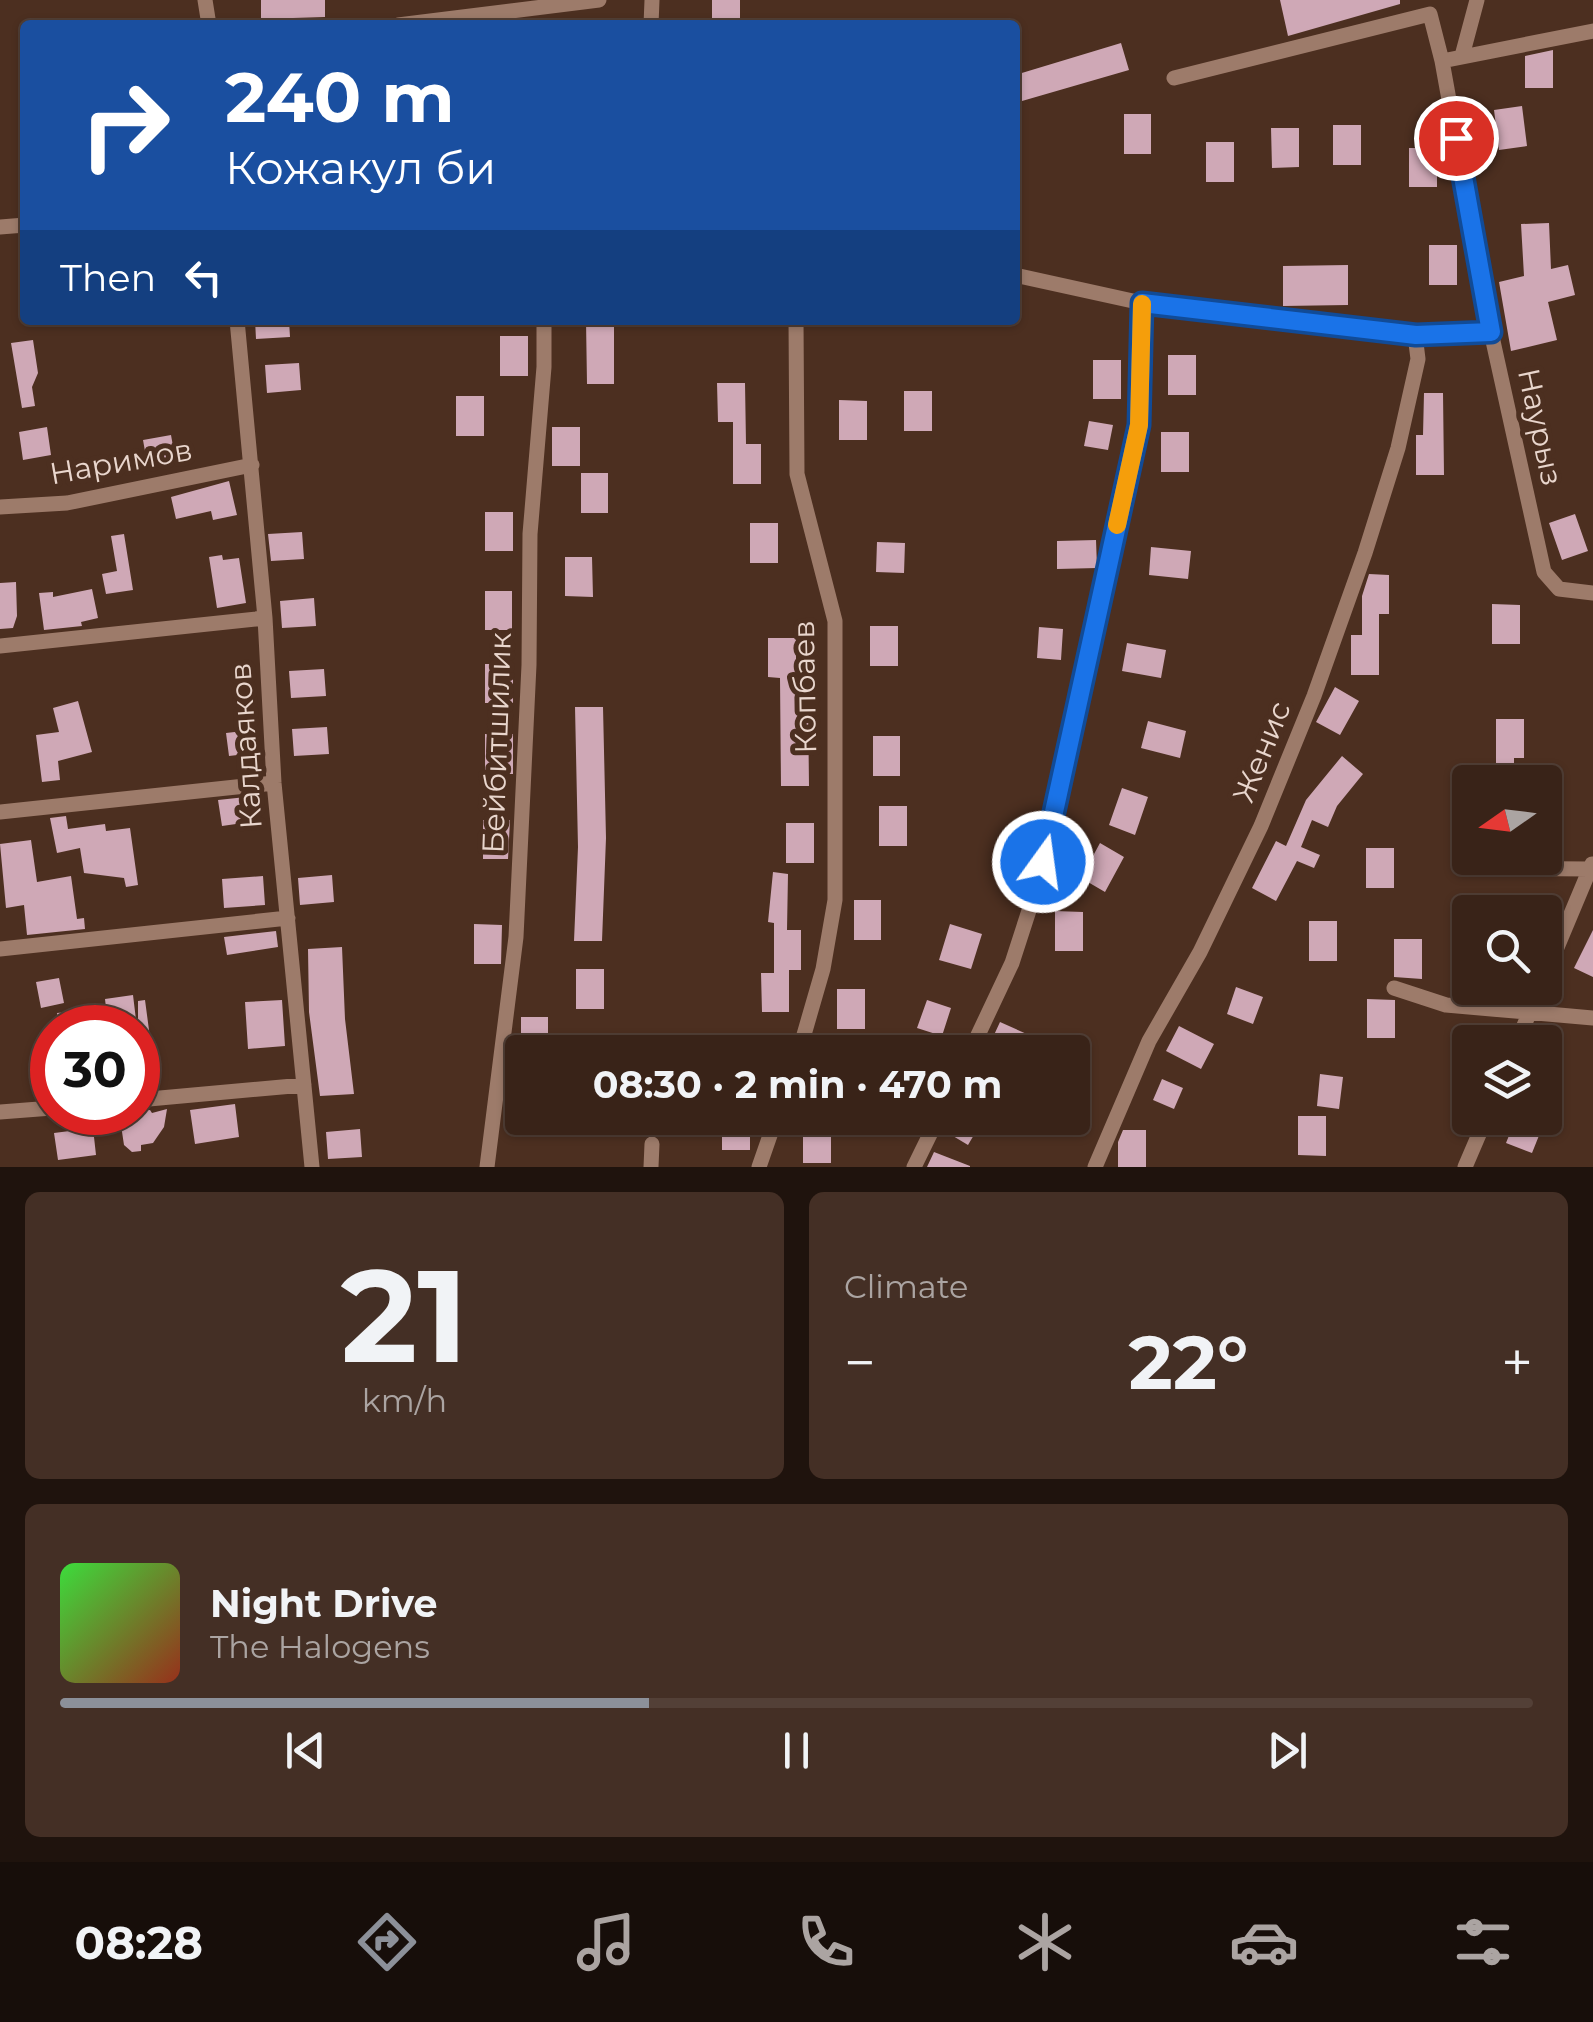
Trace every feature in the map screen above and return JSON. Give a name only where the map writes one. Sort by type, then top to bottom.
[{"type":"street","points":[[438,20],[598,0]]},
{"type":"street","points":[[1462,56],[1478,0]]},
{"type":"street","points":[[1174,78],[1428,7]]},
{"type":"street","name":"Наурыз","points":[[1428,7],[1442,61],[1491,332],[1544,572],[1559,588],[1593,593]]},
{"type":"street","points":[[1442,61],[1593,32]]},
{"type":"street","points":[[1020,276],[1142,303],[1416,335],[1491,332]]},
{"type":"street","points":[[978,1035],[1012,963],[1056,809],[1139,425],[1142,303]]},
{"type":"street","name":"Калдаяков","points":[[238,325],[265,618],[274,782],[312,1167]]},
{"type":"street","name":"Бейбитшилик","points":[[487,1167],[516,937],[529,666],[530,534],[544,325]]},
{"type":"street","name":"Копбаев","points":[[796,325],[797,474],[835,622],[835,900],[823,969],[804,1035]]},
{"type":"street","name":"Женис","points":[[1095,1167],[1148,1041],[1200,952],[1262,826],[1314,696],[1398,448],[1418,359],[1416,335]]},
{"type":"street","name":"Наримов","points":[[0,506],[67,503],[252,465]]},
{"type":"street","points":[[0,646],[265,618]]},
{"type":"street","points":[[0,812],[274,782]]},
{"type":"street","points":[[1562,866],[1591,865],[1562,935]]},
{"type":"street","points":[[0,949],[288,918]]},
{"type":"street","points":[[1394,988],[1446,1005],[1593,1018]]},
{"type":"street","points":[[1524,1025],[1533,1005]]},
{"type":"street","points":[[160,1098],[304,1085]]},
{"type":"street","points":[[0,1112],[30,1110]]},
{"type":"street","points":[[759,1167],[770,1135]]},
{"type":"street","points":[[914,1167],[930,1135]]},
{"type":"street","points":[[1465,1167],[1479,1135]]},
{"type":"street","points":[[651,1167],[652,1144]]},
{"type":"building","points":[[261,0],[325,0],[325,17],[261,19]]},
{"type":"building","points":[[712,0],[740,0],[740,20],[712,20]]},
{"type":"building","points":[[1280,0],[1400,0],[1400,4],[1288,36]]},
{"type":"building","points":[[1121,43],[1129,70],[1020,102],[1020,73]]},
{"type":"building","points":[[1553,50],[1553,88],[1525,88],[1525,56]]},
{"type":"building","points":[[1522,106],[1527,146],[1499,150],[1494,110]]},
{"type":"building","points":[[1124,114],[1151,114],[1151,154],[1124,154]]},
{"type":"building","points":[[1333,125],[1361,125],[1361,165],[1333,165]]},
{"type":"building","points":[[1271,128],[1299,128],[1299,167],[1272,168]]},
{"type":"building","points":[[1206,142],[1234,142],[1234,182],[1206,182]]},
{"type":"building","points":[[1409,148],[1437,148],[1437,187],[1409,187]]},
{"type":"building","points":[[1549,223],[1551,269],[1568,265],[1575,295],[1548,302],[1557,340],[1511,351],[1499,282],[1524,276],[1521,224]]},
{"type":"building","points":[[1429,245],[1457,245],[1457,285],[1429,285]]},
{"type":"building","points":[[1348,265],[1348,305],[1283,306],[1283,266]]},
{"type":"building","points":[[255,325],[289,325],[290,337],[256,339]]},
{"type":"building","points":[[586,325],[614,325],[614,384],[587,384]]},
{"type":"building","points":[[500,336],[528,336],[528,376],[500,376]]},
{"type":"building","points":[[33,340],[38,373],[32,387],[35,406],[22,408],[11,343]]},
{"type":"building","points":[[1168,355],[1196,355],[1196,395],[1168,395]]},
{"type":"building","points":[[1093,360],[1121,360],[1121,399],[1093,399]]},
{"type":"building","points":[[299,363],[301,390],[267,393],[265,365]]},
{"type":"building","points":[[717,383],[745,383],[746,444],[761,444],[761,484],[733,484],[733,422],[718,422]]},
{"type":"building","points":[[904,391],[932,391],[932,431],[904,431]]},
{"type":"building","points":[[1424,393],[1443,393],[1444,475],[1416,475],[1416,435],[1423,435]]},
{"type":"building","points":[[456,396],[484,396],[484,436],[456,436]]},
{"type":"building","points":[[839,400],[867,401],[867,440],[839,440]]},
{"type":"building","points":[[1089,421],[1113,425],[1108,450],[1084,446]]},
{"type":"building","points":[[47,427],[51,455],[23,460],[19,432]]},
{"type":"building","points":[[552,427],[580,427],[580,466],[552,466]]},
{"type":"building","points":[[1161,432],[1189,432],[1189,472],[1161,472]]},
{"type":"building","points":[[171,435],[176,463],[148,468],[143,440]]},
{"type":"building","points":[[581,473],[608,473],[608,513],[581,513]]},
{"type":"building","points":[[229,481],[237,515],[213,520],[211,511],[176,519],[171,497]]},
{"type":"building","points":[[485,512],[513,512],[513,551],[485,551]]},
{"type":"building","points":[[1575,514],[1588,551],[1562,560],[1549,523]]},
{"type":"building","points":[[750,523],[778,523],[778,563],[750,563]]},
{"type":"building","points":[[302,532],[304,559],[271,561],[268,534]]},
{"type":"building","points":[[124,534],[133,590],[106,594],[102,574],[117,571],[111,536]]},
{"type":"building","points":[[1096,540],[1097,568],[1057,569],[1057,541]]},
{"type":"building","points":[[877,542],[905,543],[904,573],[876,572]]},
{"type":"building","points":[[1151,547],[1191,551],[1188,579],[1149,575]]},
{"type":"building","points":[[222,555],[223,560],[239,558],[246,603],[217,608],[209,557]]},
{"type":"building","points":[[565,557],[592,557],[593,597],[565,596]]},
{"type":"building","points":[[1369,574],[1389,575],[1389,614],[1379,614],[1379,675],[1351,675],[1351,635],[1362,635],[1362,596]]},
{"type":"building","points":[[16,582],[17,616],[13,628],[0,629],[0,583]]},
{"type":"building","points":[[92,589],[98,618],[81,622],[82,626],[44,630],[39,593],[53,592],[53,597]]},
{"type":"building","points":[[485,591],[512,591],[512,630],[485,630]]},
{"type":"building","points":[[314,598],[316,626],[282,628],[280,601]]},
{"type":"building","points":[[1492,604],[1520,605],[1520,644],[1492,644]]},
{"type":"building","points":[[870,626],[898,626],[898,666],[870,666]]},
{"type":"building","points":[[1039,627],[1063,629],[1061,660],[1037,658]]},
{"type":"building","points":[[768,638],[796,638],[796,700],[808,700],[809,786],[781,786],[780,678],[768,677]]},
{"type":"building","points":[[1127,643],[1166,650],[1161,678],[1122,671]]},
{"type":"building","points":[[485,664],[513,664],[513,703],[485,703]]},
{"type":"building","points":[[324,669],[326,696],[291,698],[289,671]]},
{"type":"building","points":[[1335,687],[1359,701],[1340,735],[1316,722]]},
{"type":"building","points":[[78,701],[92,752],[58,761],[60,780],[42,782],[36,735],[59,732],[53,708]]},
{"type":"building","points":[[575,707],[603,707],[606,838],[602,941],[574,941],[578,847]]},
{"type":"building","points":[[1496,719],[1524,719],[1524,758],[1514,758],[1514,765],[1496,765]]},
{"type":"building","points":[[1148,721],[1186,731],[1180,758],[1141,748]]},
{"type":"building","points":[[327,727],[329,754],[294,756],[292,729]]},
{"type":"building","points":[[252,730],[254,749],[229,756],[226,733]]},
{"type":"building","points":[[485,734],[513,734],[513,774],[485,774]]},
{"type":"building","points":[[873,736],[900,736],[900,776],[873,776]]},
{"type":"building","points":[[1342,756],[1363,774],[1337,806],[1328,827],[1312,820],[1301,847],[1320,855],[1314,868],[1297,861],[1276,901],[1252,888],[1276,841],[1286,846],[1306,800]]},
{"type":"building","points":[[1122,788],[1148,797],[1135,835],[1109,825]]},
{"type":"building","points":[[246,797],[250,822],[222,826],[218,800]]},
{"type":"building","points":[[879,806],[907,806],[907,846],[879,846]]},
{"type":"building","points":[[66,816],[68,829],[105,824],[106,831],[130,828],[138,885],[126,887],[124,878],[84,873],[80,848],[57,853],[50,818]]},
{"type":"building","points":[[483,820],[510,820],[508,859],[483,859]]},
{"type":"building","points":[[786,823],[814,823],[814,863],[786,863]]},
{"type":"building","points":[[31,840],[37,882],[71,876],[77,919],[84,918],[85,929],[27,935],[24,905],[6,908],[0,844]]},
{"type":"building","points":[[1100,843],[1124,857],[1105,892],[1081,878]]},
{"type":"building","points":[[1366,848],[1394,848],[1394,888],[1366,888]]},
{"type":"building","points":[[773,872],[788,874],[787,930],[801,930],[801,970],[789,970],[789,1012],[762,1012],[761,973],[774,973],[774,923],[768,922]]},
{"type":"building","points":[[332,875],[334,902],[300,905],[298,878]]},
{"type":"building","points":[[263,876],[265,905],[224,908],[222,879]]},
{"type":"building","points":[[854,900],[881,900],[881,940],[854,940]]},
{"type":"building","points":[[1055,911],[1083,912],[1083,951],[1055,951]]},
{"type":"building","points":[[1309,921],[1337,921],[1337,961],[1309,961]]},
{"type":"building","points":[[474,924],[502,925],[501,964],[474,964]]},
{"type":"building","points":[[950,924],[982,934],[971,969],[939,960]]},
{"type":"building","points":[[1593,930],[1593,977],[1574,968]]},
{"type":"building","points":[[276,931],[278,947],[227,955],[224,937]]},
{"type":"building","points":[[1394,939],[1422,939],[1422,979],[1394,977]]},
{"type":"building","points":[[342,947],[354,1094],[320,1096],[309,1012],[308,949]]},
{"type":"building","points":[[576,969],[604,969],[604,1009],[576,1009]]},
{"type":"building","points":[[59,978],[64,1003],[40,1005],[36,982]]},
{"type":"building","points":[[1236,987],[1263,997],[1253,1024],[1227,1014]]},
{"type":"building","points":[[837,989],[865,989],[865,1029],[837,1029]]},
{"type":"building","points":[[133,995],[134,1005],[106,1005],[105,999]]},
{"type":"building","points":[[1367,999],[1395,1000],[1395,1038],[1367,1038]]},
{"type":"building","points":[[282,1000],[285,1046],[248,1049],[245,1002]]},
{"type":"building","points":[[927,1000],[951,1008],[942,1035],[917,1028]]},
{"type":"building","points":[[521,1017],[548,1017],[548,1035],[521,1035]]},
{"type":"building","points":[[1000,1022],[1029,1035],[994,1035]]},
{"type":"building","points":[[1179,1026],[1214,1044],[1201,1069],[1166,1051]]},
{"type":"building","points":[[1320,1074],[1343,1077],[1339,1109],[1317,1106]]},
{"type":"building","points":[[1162,1079],[1183,1088],[1174,1109],[1153,1100]]},
{"type":"building","points":[[235,1104],[239,1137],[195,1144],[190,1110]]},
{"type":"building","points":[[167,1109],[160,1133],[160,1111]]},
{"type":"building","points":[[1298,1116],[1326,1116],[1326,1156],[1298,1155]]},
{"type":"building","points":[[360,1129],[362,1157],[328,1159],[326,1132]]},
{"type":"building","points":[[1123,1130],[1146,1130],[1146,1167],[1118,1167],[1118,1142]]},
{"type":"building","points":[[54,1135],[94,1135],[96,1155],[58,1160]]},
{"type":"building","points":[[122,1135],[158,1135],[153,1143],[141,1145],[141,1151],[132,1152],[124,1145]]},
{"type":"building","points":[[722,1135],[750,1135],[750,1150],[722,1150]]},
{"type":"building","points":[[803,1135],[831,1135],[831,1163],[803,1163]]},
{"type":"building","points":[[954,1135],[974,1135],[968,1145]]},
{"type":"building","points":[[1509,1135],[1539,1135],[1532,1153],[1506,1143]]},
{"type":"building","points":[[934,1152],[970,1166],[970,1167],[927,1167]]},
{"type":"slow traffic","points":[[1117,525],[1139,425],[1142,304]]},
{"type":"route","points":[[1043,862],[1139,425],[1142,303],[1416,335],[1491,332],[1456,138]]}]
